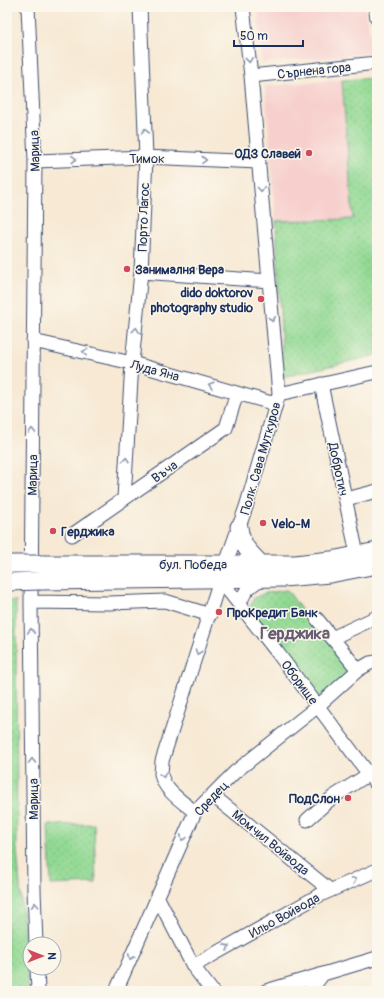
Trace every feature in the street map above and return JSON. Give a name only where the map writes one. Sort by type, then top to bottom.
[{"type":"main road","points":[[239,527],[240,536],[246,549],[261,572]]},
{"type":"main road","name":"бул. Победа","points":[[7,582],[220,580],[307,562],[331,560],[377,551]]},
{"type":"main road","name":"бул. Победа","points":[[7,564],[226,564],[261,572],[330,574],[377,566]]},
{"type":"street","name":"Марица","points":[[28,7],[35,161],[30,602],[36,936]]},
{"type":"street","name":"Порто Лагос","points":[[124,499],[132,363],[141,272],[146,157],[140,7]]},
{"type":"street","name":"Полк. Сава Муткуров","points":[[195,812],[178,799],[168,788],[161,775],[162,761],[220,580],[246,507],[277,399],[269,281],[251,76],[243,7]]},
{"type":"street","points":[[375,7],[377,18]]},
{"type":"street","name":"Сърнена гора","points":[[251,76],[377,63]]},
{"type":"street","name":"Тимок","points":[[35,161],[146,157],[258,162]]},
{"type":"street","points":[[141,272],[269,281]]},
{"type":"street","name":"Луда Яна","points":[[33,341],[132,363],[237,393],[277,399]]},
{"type":"street","points":[[277,399],[321,384],[377,372]]},
{"type":"street","name":"Добротич","points":[[321,384],[357,554]]},
{"type":"street","name":"Въча","points":[[72,535],[226,428],[237,393]]},
{"type":"street","points":[[346,499],[377,491]]},
{"type":"street","points":[[240,605],[246,590],[261,572]]},
{"type":"street","name":"Оборище","points":[[220,580],[318,706],[373,772],[377,785]]},
{"type":"street","points":[[30,602],[109,603],[165,601],[210,615]]},
{"type":"street","points":[[332,638],[377,617]]},
{"type":"street","points":[[316,619],[358,670]]},
{"type":"street","name":"Средец","points":[[116,991],[195,812],[235,772],[318,706],[358,670],[370,663],[377,662]]},
{"type":"street","points":[[307,820],[333,797],[373,772]]},
{"type":"street","name":"Момчил Войвода","points":[[212,795],[330,890]]},
{"type":"street","name":"Ильо Войвода","points":[[193,966],[330,890],[377,870]]},
{"type":"street","points":[[157,896],[193,966],[212,991]]},
{"type":"street","points":[[266,991],[377,958]]},
{"type":"street","points":[[310,991],[323,974]]},
{"type":"street","points":[[37,976],[38,991]]},
{"type":"shaded area","points":[[258,7],[364,7],[374,53],[262,63]]},
{"type":"shaded area","name":"ОДЗ Славей","points":[[342,80],[353,219],[276,221],[265,86]]},
{"type":"green space","points":[[377,78],[377,355],[283,377],[276,221],[353,219],[342,80]]},
{"type":"green space","points":[[287,590],[311,623],[314,621],[353,671],[319,701],[249,609],[254,598],[265,593]]},
{"type":"green space","points":[[7,601],[16,601],[17,849],[24,936],[22,936],[22,976],[28,976],[29,991],[7,991]]},
{"type":"green space","points":[[94,824],[96,883],[51,885],[48,825]]},
{"type":"place","name":"ОДЗ Славей","points":[[309,153]]},
{"type":"place","name":"Занималня Вера","points":[[127,269]]},
{"type":"place","name":"dido doktorov photography studio","points":[[261,299]]},
{"type":"place","name":"Velo-M","points":[[263,523]]},
{"type":"place","name":"Герджика","points":[[53,531]]},
{"type":"place","name":"ПроКредит Банк","points":[[219,612]]},
{"type":"place","name":"ПодСлон","points":[[348,798]]},
{"type":"district","name":"Герджика","points":[[295,633]]}]
